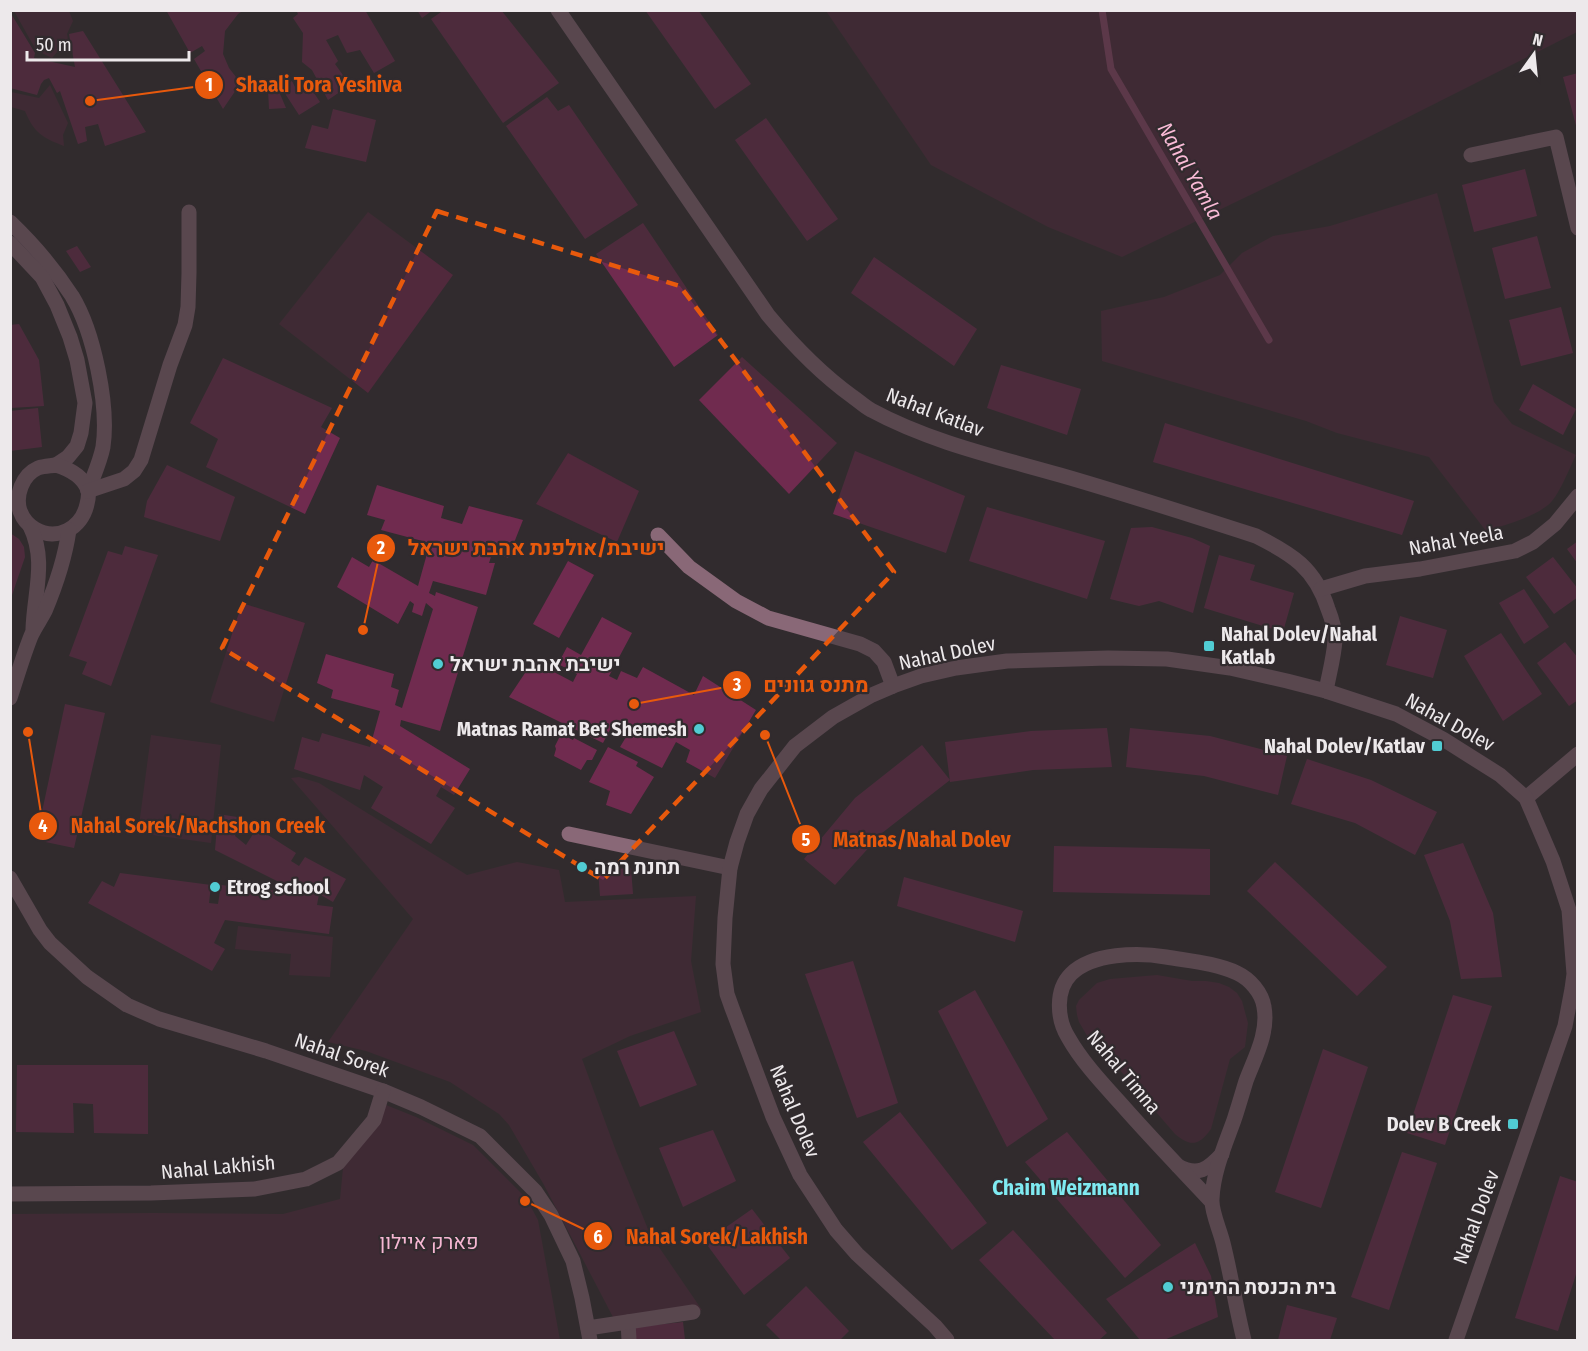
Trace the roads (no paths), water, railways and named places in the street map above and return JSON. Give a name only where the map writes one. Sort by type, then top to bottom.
[{"type":"street","name":"Nahal Katlav","points":[[558,10],[768,315],[797,348],[843,390],[870,409],[912,429],[959,446],[1072,478],[1256,536],[1279,547],[1311,574],[1321,589],[1334,628],[1335,642],[1326,691]]},
{"type":"street","points":[[1471,155],[1556,137],[1578,228]]},
{"type":"street","points":[[88,491],[124,479],[134,471],[141,460],[188,307],[189,212]]},
{"type":"street","points":[[10,222],[25,236],[72,297],[87,329],[99,372],[104,416],[103,448],[88,491],[85,513],[76,525],[69,530],[48,534],[38,531],[21,520]]},
{"type":"street","points":[[10,243],[42,277],[57,305],[80,371],[85,403],[77,446],[68,457],[56,465],[38,468],[16,488],[21,520],[36,538],[39,552],[32,632]]},
{"type":"street","points":[[56,465],[69,469],[77,475],[88,491]]},
{"type":"street","name":"Nahal Yeela","points":[[1321,589],[1365,576],[1420,569],[1515,551],[1533,542],[1555,524],[1578,496]]},
{"type":"street","points":[[10,698],[32,632],[51,597],[65,556],[69,530]]},
{"type":"street","points":[[658,535],[689,567],[736,601],[768,618],[860,644],[874,651],[884,662],[893,686]]},
{"type":"street","name":"Nahal Dolev","points":[[947,1341],[857,1254],[836,1230],[800,1176],[773,1117],[727,994],[723,964],[730,868],[737,842],[761,789],[795,747],[833,717],[872,695],[921,676],[956,668],[1007,661],[1108,658],[1167,659],[1230,668],[1326,691],[1396,714],[1443,739],[1500,776],[1526,798],[1553,861],[1569,910],[1573,958],[1572,989],[1565,1026],[1456,1341]]},
{"type":"street","points":[[1526,798],[1578,754]]},
{"type":"street","points":[[569,834],[730,868]]},
{"type":"street","name":"Nahal Sorek","points":[[10,878],[50,943],[87,977],[127,1005],[159,1019],[266,1051],[383,1091],[480,1136],[535,1191],[551,1215],[573,1261],[589,1334]]},
{"type":"street","name":"Nahal Timna","points":[[1211,1201],[1104,1085],[1067,1036],[1059,1006],[1063,984],[1072,972],[1085,964],[1108,956],[1161,956],[1221,968],[1237,973],[1251,982],[1264,1006],[1264,1026],[1258,1050],[1223,1152],[1211,1201],[1223,1242],[1244,1341]]},
{"type":"street","name":"Nahal Lakhish","points":[[10,1194],[151,1193],[255,1189],[306,1179],[338,1163],[374,1120],[383,1091]]},
{"type":"street","points":[[1176,1164],[1188,1171],[1196,1172],[1214,1162],[1223,1152]]},
{"type":"street","points":[[589,1334],[628,1322],[693,1312]]},
{"type":"street","points":[[628,1322],[629,1341]]},
{"type":"waterway","name":"Nahal Yamla","points":[[1102,10],[1111,69],[1269,340]]},
{"type":"place","name":"Shaali Tora Yeshiva","points":[[90,101]]},
{"type":"place","name":"ישיבת/אולפנת אהבת ישראל","points":[[363,630]]},
{"type":"place","name":"Nahal Dolev/Nahal Katlab","points":[[1209,646]]},
{"type":"place","name":"ישיבת אהבת ישראל","points":[[438,664]]},
{"type":"place","name":"מתנס גוונים","points":[[634,704]]},
{"type":"place","name":"Matnas Ramat Bet Shemesh","points":[[699,729]]},
{"type":"place","name":"Nahal Sorek/Nachshon Creek","points":[[28,732]]},
{"type":"place","name":"Matnas/Nahal Dolev","points":[[765,735]]},
{"type":"place","name":"Nahal Dolev/Katlav","points":[[1437,746]]},
{"type":"place","name":"תחנת רמה","points":[[582,867]]},
{"type":"place","name":"Etrog school","points":[[215,887]]},
{"type":"place","name":"Dolev B Creek","points":[[1513,1124]]},
{"type":"place","name":"Nahal Sorek/Lakhish","points":[[525,1201]]},
{"type":"place","name":"בית הכנסת התימני","points":[[1168,1287]]},
{"type":"district","name":"Chaim Weizmann","points":[[1066,1188]]},
{"type":"park label","name":"פארק איילון","points":[[429,1242]]}]
